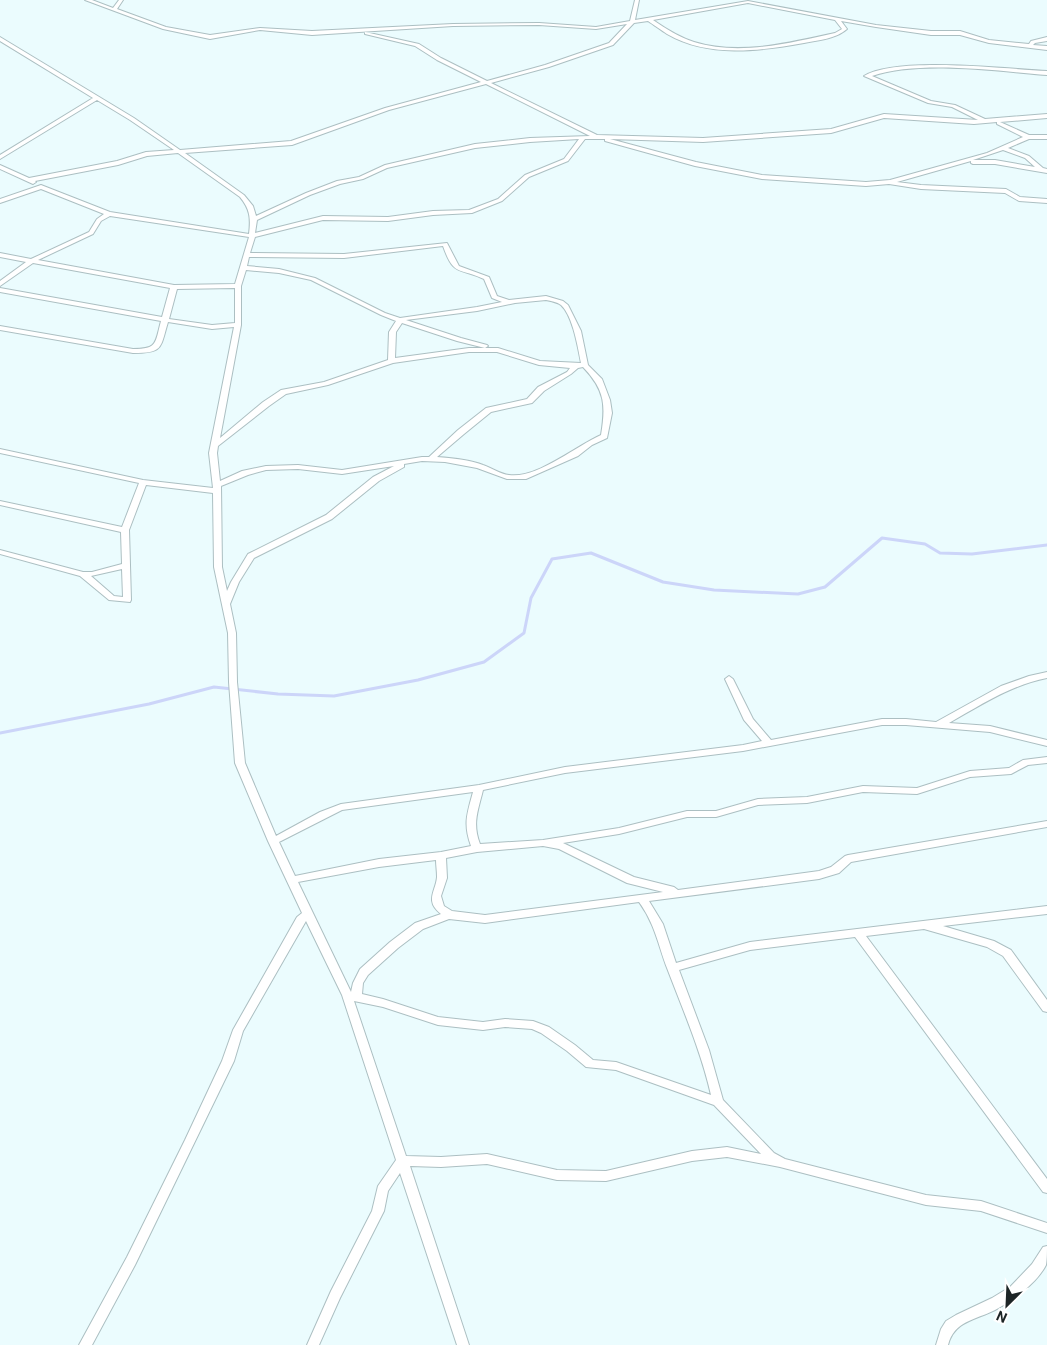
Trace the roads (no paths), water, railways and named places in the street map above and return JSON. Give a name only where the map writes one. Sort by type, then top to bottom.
[{"type":"street","points":[[87,0],[165,28],[210,37],[250,29],[303,33],[454,25],[539,24],[596,28],[748,2],[886,28],[931,33],[960,33],[989,41],[1047,48]]},
{"type":"street","points":[[114,10],[121,0]]},
{"type":"street","points":[[29,180],[118,163],[146,154],[292,144],[387,109],[547,66],[611,44],[632,22],[638,0]]},
{"type":"street","points":[[649,19],[675,35],[697,45],[736,51],[837,34],[846,30],[836,18]]},
{"type":"street","points":[[360,31],[417,45],[486,82],[597,137],[695,164],[762,177],[866,184],[890,182],[1003,148],[1028,137]]},
{"type":"street","points":[[1030,46],[1034,42],[1047,38]]},
{"type":"street","points":[[0,39],[181,153],[242,196],[250,206],[254,219],[252,236],[238,286],[238,325],[214,453],[217,488],[218,567],[232,633],[233,682],[240,763],[291,880],[351,996],[402,1161],[463,1345]]},
{"type":"street","points":[[1047,73],[911,68],[880,70],[867,76],[930,102],[953,106],[1028,137],[1047,137]]},
{"type":"street","points":[[0,157],[96,98]]},
{"type":"street","points":[[254,219],[339,182],[361,178],[385,167],[475,146],[584,137],[702,140],[820,132],[844,129],[884,116],[922,121],[1007,121],[1047,116]]},
{"type":"street","points":[[0,167],[41,187],[109,214],[252,236],[323,218],[388,219],[433,213],[474,211],[500,200],[522,179],[566,160],[576,150],[584,137]]},
{"type":"street","points":[[1003,148],[1026,157],[1040,169]]},
{"type":"street","points":[[942,166],[984,161],[1047,170]]},
{"type":"street","points":[[890,182],[921,187],[1006,191],[1019,199],[1047,201]]},
{"type":"street","points":[[0,200],[41,187]]},
{"type":"street","points":[[0,284],[33,260],[91,233],[99,220],[109,214]]},
{"type":"street","points":[[247,255],[344,256],[445,244],[452,265],[460,271],[473,272],[487,278],[494,297],[509,302]]},
{"type":"street","points":[[0,255],[174,288],[238,286]]},
{"type":"street","points":[[242,268],[280,271],[314,279],[374,311],[454,338],[539,363],[585,365]]},
{"type":"street","points":[[0,328],[143,352],[150,351],[158,345],[163,319],[174,288]]},
{"type":"street","points":[[0,290],[204,327],[238,325]]},
{"type":"street","points":[[0,451],[64,463],[143,482],[217,488],[245,473],[266,468],[298,467],[342,472],[411,460],[430,460],[479,466],[507,477],[526,477],[575,454],[589,443],[602,438],[606,433],[608,413],[606,400],[598,379],[585,365],[578,331],[566,306],[561,302],[546,298],[400,319]]},
{"type":"street","points":[[390,361],[393,351],[390,338],[400,319]]},
{"type":"street","points":[[215,445],[284,392],[332,383],[390,361],[450,352],[498,350]]},
{"type":"street","points":[[430,460],[460,432],[489,410],[532,399],[541,389],[569,373],[576,366]]},
{"type":"street","points":[[226,604],[235,582],[251,556],[329,517],[376,479],[411,460]]},
{"type":"street","points":[[83,574],[112,598],[126,600],[125,530],[143,482]]},
{"type":"street","points":[[0,502],[125,530]]},
{"type":"street","points":[[0,552],[83,574],[92,574],[126,565]]},
{"type":"street","points":[[938,724],[980,703],[1006,686],[1031,677],[1047,675]]},
{"type":"street","points":[[729,679],[749,720],[769,743]]},
{"type":"street","points":[[273,841],[305,826],[321,815],[341,807],[479,788],[565,770],[769,743],[882,722],[938,724],[990,729],[1047,743]]},
{"type":"street","points":[[291,880],[379,863],[440,856],[477,848],[543,843],[619,831],[687,814],[716,814],[758,802],[807,800],[863,789],[917,791],[970,774],[1011,770],[1026,762],[1047,760]]},
{"type":"street","points":[[477,848],[470,831],[469,819],[479,788]]},
{"type":"street","points":[[351,996],[364,972],[394,945],[418,926],[449,916],[485,919],[819,875],[835,870],[848,859],[1047,824]]},
{"type":"street","points":[[543,843],[561,846],[631,880],[681,893]]},
{"type":"street","points":[[440,856],[442,878],[436,896],[440,908],[449,916]]},
{"type":"street","points":[[641,898],[656,914],[660,923],[673,968],[705,1052],[718,1102]]},
{"type":"street","points":[[673,968],[750,946],[1047,910]]},
{"type":"street","points":[[85,1345],[131,1261],[190,1141],[228,1061],[238,1030],[302,920],[308,914]]},
{"type":"street","points":[[923,924],[990,944],[1007,954],[1047,1008]]},
{"type":"street","points":[[858,933],[1047,1188]]},
{"type":"street","points":[[351,996],[383,1003],[438,1020],[484,1026],[505,1023],[533,1025],[551,1033],[590,1064],[616,1066],[718,1102],[770,1156],[782,1163]]},
{"type":"street","points":[[402,1161],[441,1162],[487,1159],[557,1175],[606,1176],[692,1156],[727,1152],[782,1163],[926,1200],[981,1206],[1047,1228]]},
{"type":"street","points":[[313,1345],[335,1295],[378,1211],[382,1190],[402,1161]]},
{"type":"street","points":[[942,1345],[947,1330],[965,1316],[989,1307],[1017,1288],[1042,1262],[1047,1251]]},
{"type":"waterway","points":[[0,733],[149,704],[214,687],[278,694],[334,696],[418,680],[484,662],[524,633],[531,598],[552,559],[591,553],[663,582],[714,590],[798,594],[825,587],[882,538],[925,544],[940,553],[972,554],[1047,545]]}]
